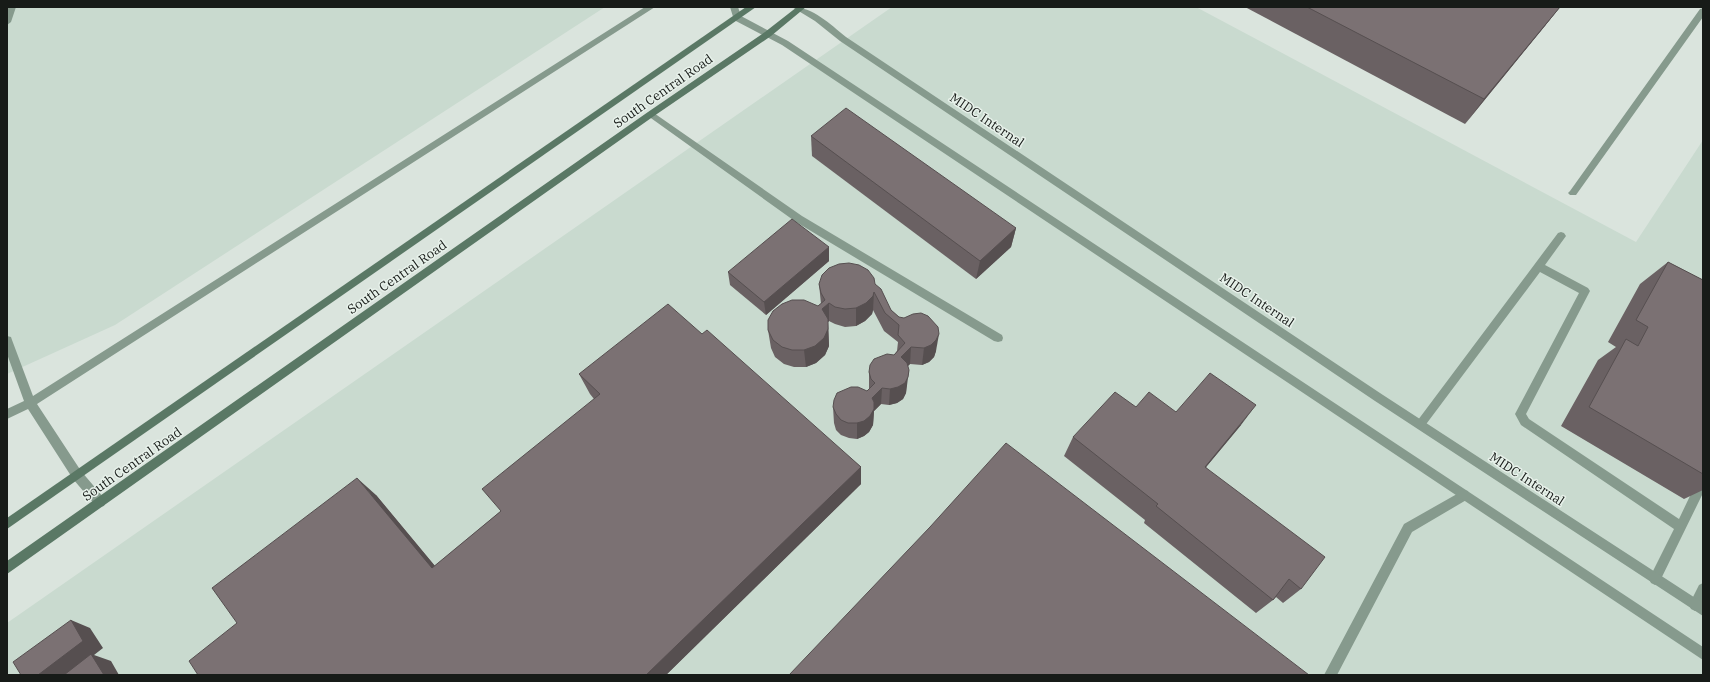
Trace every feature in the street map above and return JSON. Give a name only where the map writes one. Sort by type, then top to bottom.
[{"type":"main road","name":"South Central Road","points":[[7,524],[752,7]]},
{"type":"main road","name":"South Central Road","points":[[7,568],[651,114],[768,34],[799,8]]},
{"type":"street","points":[[7,22],[12,7]]},
{"type":"street","points":[[7,414],[30,403],[651,7]]},
{"type":"street","points":[[734,7],[737,18],[785,43],[1703,654]]},
{"type":"street","name":"MIDC Internal","points":[[799,8],[818,19],[848,43],[1420,424],[1699,607]]},
{"type":"street","points":[[1573,193],[1703,11]]},
{"type":"street","points":[[651,114],[800,219],[998,338]]},
{"type":"street","points":[[1420,424],[1561,236]]},
{"type":"street","points":[[1538,266],[1585,291],[1520,414],[1522,418],[1531,427],[1681,527]]},
{"type":"street","points":[[7,340],[30,403],[77,475],[100,502]]},
{"type":"street","points":[[1655,579],[1703,481]]},
{"type":"street","points":[[1330,675],[1408,528],[1464,495]]},
{"type":"street","points":[[1699,607],[1703,589]]},
{"type":"shaded area","points":[[7,7],[605,7],[115,325],[7,374]]},
{"type":"shaded area","points":[[892,7],[1196,7],[1636,242],[1703,140],[1703,675],[7,675],[7,623]]},
{"type":"building","points":[[1307,7],[1560,7],[1484,99]]},
{"type":"building","points":[[846,108],[1016,228],[980,261],[811,136]]},
{"type":"building","points":[[792,219],[829,247],[764,302],[728,272]]},
{"type":"building","points":[[1668,262],[1703,280],[1703,474],[1589,407],[1626,339],[1638,346],[1648,327],[1636,320]]},
{"type":"building","points":[[849,263],[859,265],[868,270],[874,278],[875,284],[881,289],[891,310],[899,317],[904,318],[913,314],[921,313],[928,316],[938,327],[939,334],[931,345],[924,348],[911,347],[901,357],[907,363],[909,370],[905,383],[890,389],[882,388],[872,398],[874,402],[874,409],[870,416],[864,421],[857,423],[848,423],[841,420],[836,414],[833,407],[837,393],[851,387],[858,387],[867,391],[875,383],[871,379],[869,372],[870,365],[874,359],[887,354],[894,355],[905,343],[898,335],[899,325],[885,313],[874,292],[873,296],[866,303],[856,308],[845,309],[835,307],[829,303],[822,309],[828,319],[828,329],[824,338],[815,346],[804,350],[792,350],[782,347],[773,340],[768,330],[768,320],[773,311],[782,304],[792,300],[804,300],[818,306],[825,300],[821,293],[819,284],[822,275],[829,268],[839,264]]},
{"type":"building","points":[[668,304],[702,334],[707,330],[861,467],[646,675],[198,675],[189,661],[237,623],[212,588],[357,478],[432,568],[501,511],[482,489],[600,394],[579,374]]},
{"type":"building","points":[[1210,373],[1256,405],[1205,467],[1325,557],[1301,589],[1289,579],[1273,600],[1156,506],[1158,504],[1073,437],[1115,392],[1136,407],[1149,392],[1176,412]]},
{"type":"building","points":[[1006,443],[1309,675],[789,675],[930,527]]},
{"type":"building","points":[[71,620],[83,641],[38,675],[21,675],[13,662]]},
{"type":"building","points":[[91,654],[104,675],[64,675]]}]
